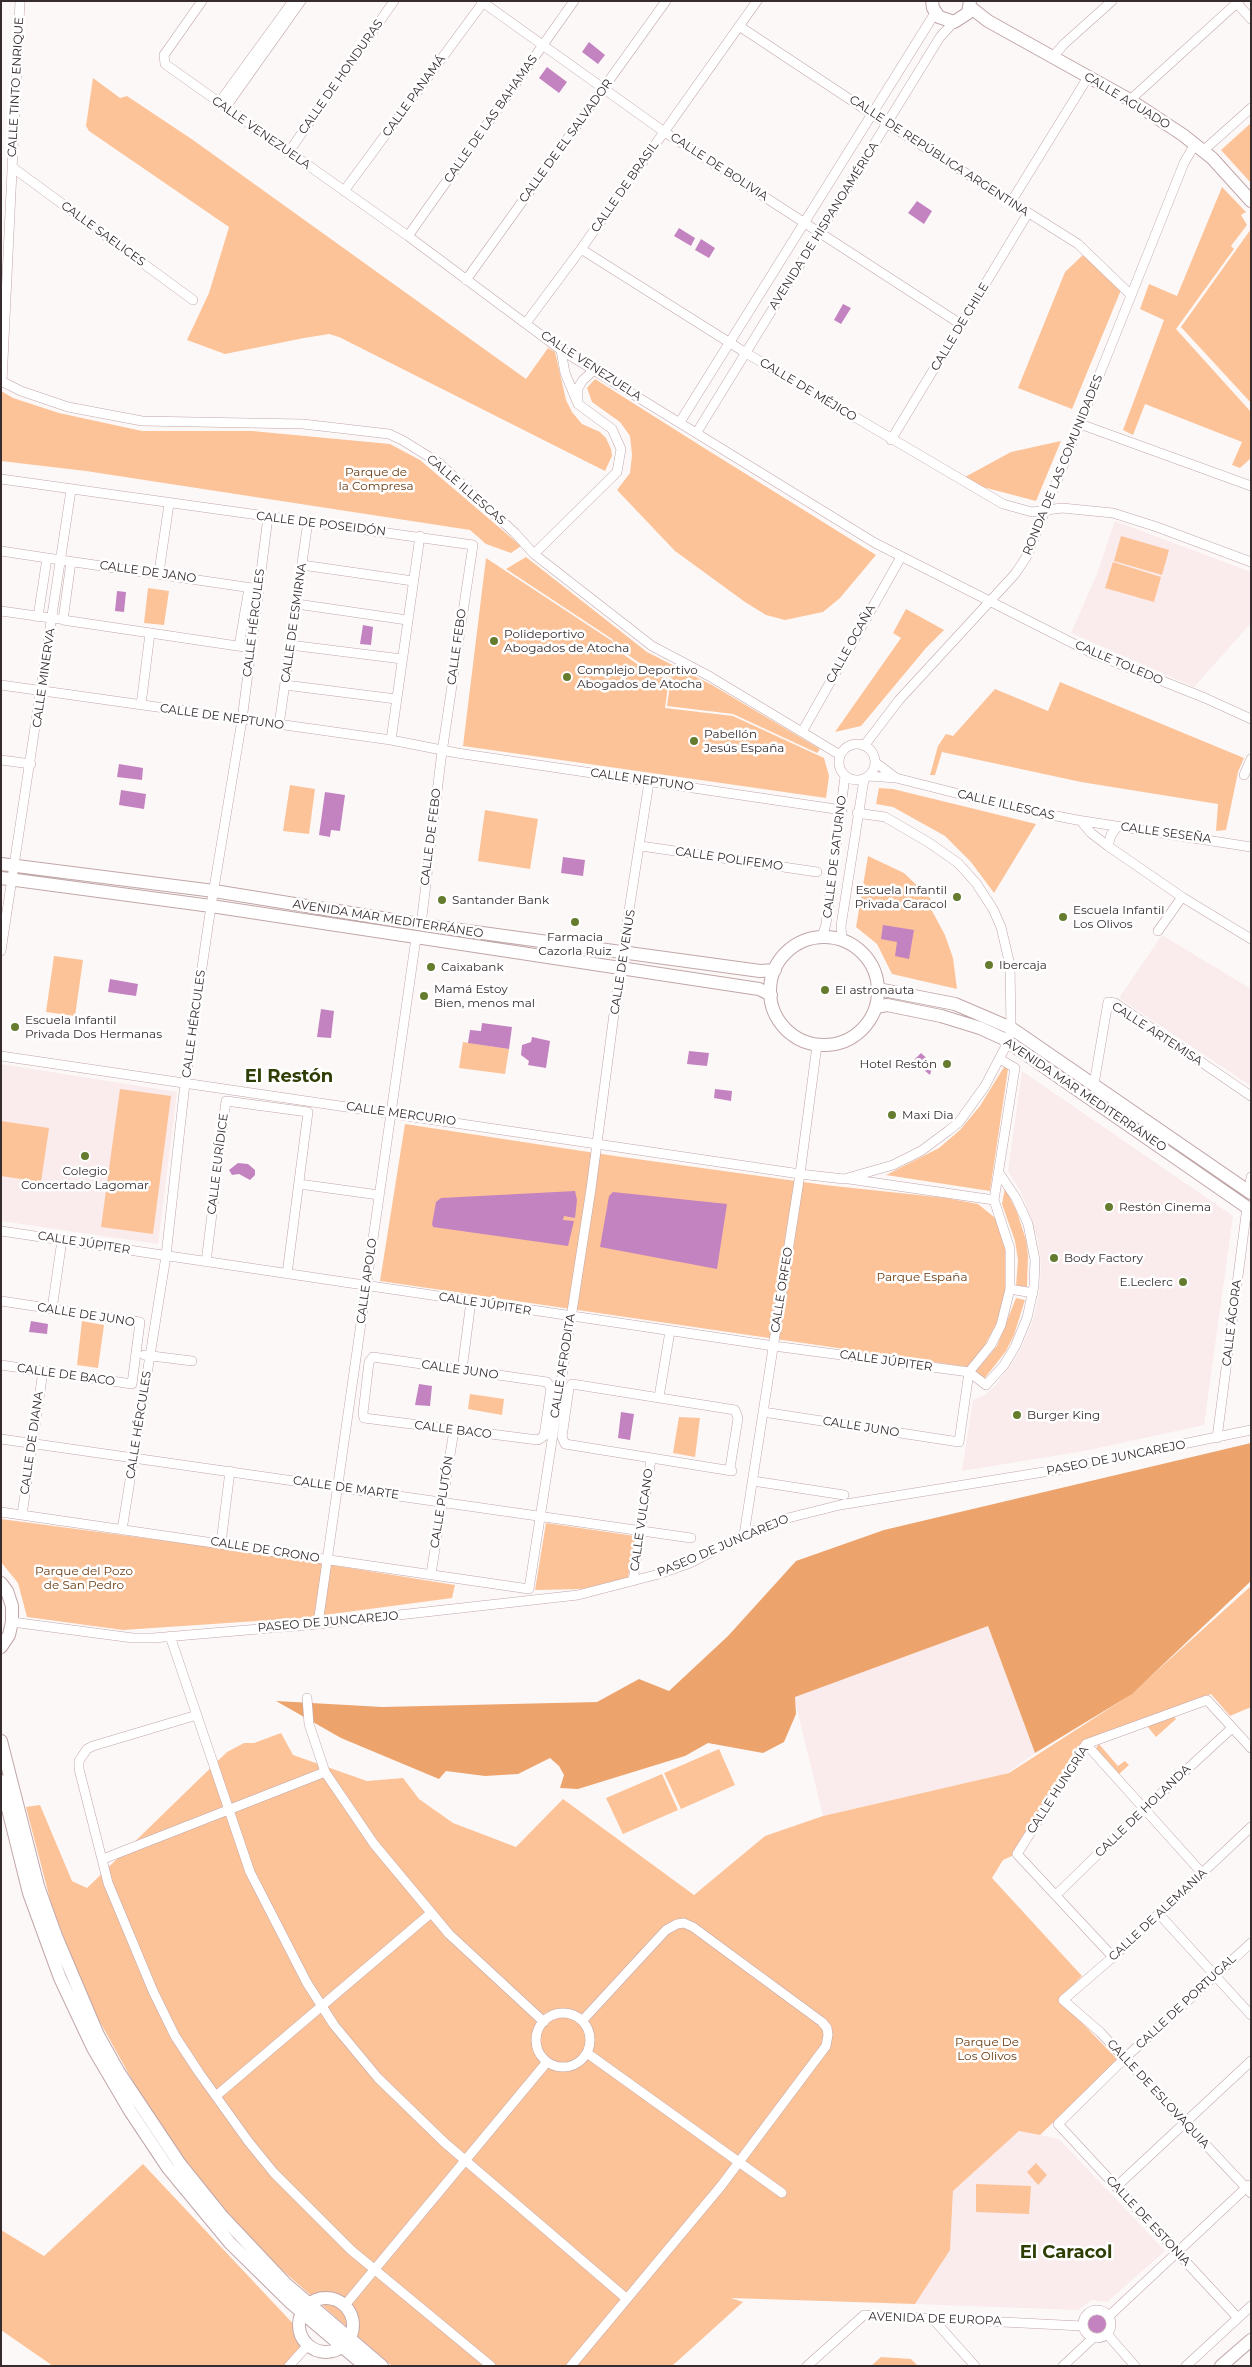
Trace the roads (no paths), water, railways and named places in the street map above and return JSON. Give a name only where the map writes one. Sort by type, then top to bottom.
[{"type":"street","name":"CALLE TINTO ENRIQUE","points":[[2,382],[20,1]]},
{"type":"street","name":"CALLE VENEZUELA","points":[[202,1],[164,55],[165,64],[223,104],[288,153],[408,236],[561,350],[875,543],[989,603]]},
{"type":"street","points":[[223,104],[224,96],[293,1]]},
{"type":"street","points":[[223,104],[230,101],[301,1]]},
{"type":"street","name":"CALLE DE HONDURAS","points":[[288,153],[394,1]]},
{"type":"street","name":"CALLE DE LAS BAHAMAS","points":[[408,236],[574,1]]},
{"type":"street","name":"CALLE DE EL SALVADOR","points":[[466,280],[666,1]]},
{"type":"street","name":"CALLE DE BRASIL","points":[[526,323],[581,249],[757,1]]},
{"type":"street","points":[[1052,58],[1064,44],[1112,1]]},
{"type":"street","name":"CALLE DE BOLIVIA","points":[[483,2],[664,132],[962,324]]},
{"type":"street","name":"CALLE PANAMÁ","points":[[344,191],[483,2]]},
{"type":"street","points":[[1130,100],[1237,2],[1251,19]]},
{"type":"street","name":"CALLE AGUADO","points":[[933,5],[943,20],[964,12],[988,21],[1130,100],[1200,147],[1251,201]]},
{"type":"street","name":"AVENIDA DE HISPANOAMÉRICA","points":[[680,422],[872,114],[933,5]]},
{"type":"street","name":"AVENIDA DE HISPANOAMÉRICA","points":[[697,432],[940,37],[964,12]]},
{"type":"street","name":"CALLE DE REPÚBLICA ARGENTINA","points":[[739,26],[887,124],[1078,244],[1131,295]]},
{"type":"street","points":[[1011,202],[1088,77]]},
{"type":"street","name":"RONDA DE LAS COMUNIDADES","points":[[864,746],[921,674],[989,603],[1015,574],[1027,556],[1184,163],[1200,147],[1251,108]]},
{"type":"street","name":"CALLE SAELICES","points":[[12,167],[193,300]]},
{"type":"street","name":"CALLE DE CHILE","points":[[891,440],[1028,214]]},
{"type":"street","name":"CALLE DE MÉJICO","points":[[581,249],[891,440],[1003,504],[1043,513]]},
{"type":"street","points":[[534,554],[617,472],[621,449],[612,430],[578,404],[565,373],[561,350]]},
{"type":"street","points":[[578,404],[578,388],[594,370]]},
{"type":"street","name":"CALLE ILLESCAS","points":[[2,382],[21,391],[68,407],[142,421],[304,424],[389,434],[439,463],[515,533],[534,554],[652,646],[709,676],[840,755]]},
{"type":"street","points":[[1080,424],[1251,486]]},
{"type":"street","name":"CALLE DE POSEIDÓN","points":[[1,479],[168,504],[420,536],[472,545]]},
{"type":"street","name":"CALLE MINERVA","points":[[1,951],[8,865],[31,764],[71,490]]},
{"type":"street","points":[[158,572],[168,504]]},
{"type":"street","points":[[1043,513],[1062,508],[1113,513],[1158,527],[1251,562]]},
{"type":"street","name":"CALLE HÉRCULES","points":[[122,1530],[166,1256],[185,1083],[211,906],[242,720],[268,517]]},
{"type":"street","name":"CALLE DE ESMIRNA","points":[[279,725],[308,521]]},
{"type":"street","points":[[391,740],[420,536]]},
{"type":"street","name":"CALLE FEBO","points":[[442,750],[472,545]]},
{"type":"street","name":"CALLE DE JANO","points":[[1,551],[71,562],[158,572],[258,589]]},
{"type":"street","name":"CALLE OCAÑA","points":[[802,732],[901,557]]},
{"type":"street","points":[[38,617],[47,558]]},
{"type":"street","points":[[63,620],[71,562]]},
{"type":"street","points":[[302,565],[413,581]]},
{"type":"street","points":[[239,646],[249,588]]},
{"type":"street","name":"CALLE TOLEDO","points":[[989,603],[1092,653],[1205,698],[1251,719]]},
{"type":"street","points":[[297,604],[407,620]]},
{"type":"street","points":[[1,611],[251,648]]},
{"type":"street","points":[[141,705],[150,633]]},
{"type":"street","points":[[290,645],[402,659]]},
{"type":"street","points":[[284,684],[396,699]]},
{"type":"street","name":"CALLE DE NEPTUNO","points":[[1,685],[391,740],[442,750]]},
{"type":"street","points":[[850,746],[864,746],[871,752],[875,762],[873,770],[866,778],[854,780],[844,776],[839,768],[840,755],[850,746]]},
{"type":"street","name":"CALLE NEPTUNO","points":[[442,750],[842,810]]},
{"type":"street","name":"CALLE DE FEBO","points":[[420,925],[442,750]]},
{"type":"street","points":[[1,760],[31,764]]},
{"type":"street","points":[[1244,774],[1251,760]]},
{"type":"street","name":"CALLE ILLESCAS","points":[[875,762],[896,778]]},
{"type":"street","name":"CALLE DE SATURNO","points":[[822,938],[826,924],[842,810],[844,776]]},
{"type":"street","name":"CALLE ILLESCAS","points":[[866,778],[896,778],[1015,808],[1081,821]]},
{"type":"street","name":"CALLE DE SATURNO","points":[[842,940],[841,926],[858,813],[866,778]]},
{"type":"street","name":"CALLE DE VENUS","points":[[597,1143],[620,968],[641,846],[649,782]]},
{"type":"street","points":[[844,1179],[894,1165],[921,1151],[948,1131],[968,1111],[985,1086],[1008,1042],[1012,1028],[1010,965],[1001,927],[976,883],[958,863],[906,828],[885,817],[858,813]]},
{"type":"street","points":[[1081,821],[1091,833],[1108,846],[1182,897],[1251,939]]},
{"type":"street","name":"CALLE SESEÑA","points":[[1081,821],[1251,846]]},
{"type":"street","points":[[1108,846],[1110,834],[1117,826]]},
{"type":"street","name":"CALLE POLIFEMO","points":[[641,846],[817,872]]},
{"type":"street","name":"AVENIDA MAR MEDITERRÁNEO","points":[[8,865],[214,892],[420,925],[760,971],[775,970]]},
{"type":"street","name":"AVENIDA MAR MEDITERRÁNEO","points":[[7,879],[211,906],[620,968],[758,989],[771,995]]},
{"type":"street","points":[[1158,931],[1182,897]]},
{"type":"street","name":"CALLE APOLO","points":[[318,1624],[416,938]]},
{"type":"street","points":[[822,938],[842,940],[856,948],[868,959],[875,973],[878,989],[876,1006],[870,1020],[860,1032],[847,1040],[832,1045],[817,1045],[806,1042],[785,1028],[773,1007],[771,995],[775,970],[783,957],[794,947],[807,940],[822,938]]},
{"type":"street","name":"AVENIDA MAR MEDITERRÁNEO","points":[[878,989],[955,1004],[1012,1028],[1250,1193]]},
{"type":"street","name":"CALLE ARTEMISA","points":[[1094,1084],[1108,1002],[1115,1003],[1251,1096]]},
{"type":"street","name":"AVENIDA MAR MEDITERRÁNEO","points":[[876,1006],[887,1006],[941,1016],[980,1028],[1008,1042],[1249,1209]]},
{"type":"street","name":"CALLE ORFEO","points":[[744,1535],[800,1174],[817,1045]]},
{"type":"street","name":"CALLE MERCURIO","points":[[1,1056],[800,1174],[994,1200]]},
{"type":"street","points":[[999,1173],[1016,1198],[1032,1239],[1035,1260],[1033,1293],[1023,1329],[1015,1347],[1004,1365],[986,1385],[968,1372],[991,1345],[1001,1325],[1010,1289],[1010,1249],[994,1200],[1016,1068],[1000,1059]]},
{"type":"street","points":[[226,1102],[228,1089]]},
{"type":"street","points":[[287,1274],[310,1101]]},
{"type":"street","name":"CALLE EURÍDICE","points":[[206,1262],[226,1102],[308,1112]]},
{"type":"street","name":"CALLE AFRODITA","points":[[529,1589],[597,1143]]},
{"type":"street","points":[[1250,1193],[1251,1177]]},
{"type":"street","points":[[299,1184],[379,1195]]},
{"type":"street","name":"CALLE ÁGORA","points":[[1217,1438],[1249,1209]]},
{"type":"street","name":"CALLE JÚPITER","points":[[1,1231],[571,1317],[968,1372]]},
{"type":"street","points":[[52,1309],[62,1240]]},
{"type":"street","points":[[1010,1289],[1033,1293]]},
{"type":"street","name":"CALLE DE JUNO","points":[[1,1301],[140,1322],[132,1384]]},
{"type":"street","points":[[462,1370],[471,1301]]},
{"type":"street","points":[[651,1459],[732,1471],[730,1468],[738,1418],[735,1410],[659,1397],[670,1331]]},
{"type":"street","points":[[136,1354],[192,1361]]},
{"type":"street","name":"CALLE JUNO","points":[[368,1419],[364,1418],[363,1413],[369,1362],[373,1357],[547,1382]]},
{"type":"street","name":"CALLE DE BACO","points":[[1,1365],[132,1384]]},
{"type":"street","name":"CALLE DE DIANA","points":[[22,1514],[43,1371]]},
{"type":"street","name":"CALLE JUNO","points":[[763,1412],[959,1442],[968,1372]]},
{"type":"street","name":"CALLE AFRODITA","points":[[538,1440],[544,1436],[551,1388],[547,1382]]},
{"type":"street","name":"CALLE AFRODITA","points":[[651,1459],[569,1445],[563,1442],[568,1388],[574,1384],[659,1397]]},
{"type":"street","name":"CALLE BACO","points":[[368,1419],[538,1440]]},
{"type":"street","name":"CALLE PLUTÓN","points":[[431,1574],[454,1430]]},
{"type":"street","name":"PASEO DE JUNCAREJO","points":[[12,1622],[133,1638],[318,1624],[578,1595],[633,1581],[690,1563],[744,1535],[784,1520],[840,1505],[1056,1470],[1251,1430]]},
{"type":"street","name":"CALLE DE MARTE","points":[[1,1439],[691,1538]]},
{"type":"street","name":"CALLE VULCANO","points":[[633,1581],[651,1459]]},
{"type":"street","points":[[221,1543],[230,1472]]},
{"type":"street","points":[[753,1482],[844,1495]]},
{"type":"street","name":"CALLE DE CRONO","points":[[1,1512],[529,1589]]},
{"type":"street","points":[[1,1584],[7,1591],[12,1606],[12,1622],[9,1635],[1,1648]]},
{"type":"street","points":[[170,1636],[250,1872],[285,1941],[334,2025],[378,2078],[465,2160],[627,2299]]},
{"type":"street","points":[[307,1698],[309,1724],[325,1772],[374,1844],[449,1934],[544,2022]]},
{"type":"street","name":"CALLE HUNGRÍA","points":[[1113,1957],[1016,1854],[1086,1744],[1207,1700],[1251,1748]]},
{"type":"street","points":[[197,1715],[93,1746],[82,1754],[79,1769],[108,1883],[153,1992],[176,2036],[216,2096],[274,2173],[351,2250],[491,2366]]},
{"type":"street","name":"CALLE DE HOLANDA","points":[[1056,1895],[1144,1809],[1232,1728]]},
{"type":"street","points":[[1,1741],[41,1894],[78,1990],[110,2057],[144,2114],[180,2164],[249,2246],[286,2284],[306,2308]]},
{"type":"street","points":[[1086,1744],[1202,1873]]},
{"type":"street","points":[[103,1859],[325,1772]]},
{"type":"street","points":[[1,1781],[29,1893],[60,1978],[93,2048],[168,2168],[230,2243],[346,2342],[382,2366]]},
{"type":"street","name":"CALLE DE ALEMANIA","points":[[1062,2000],[1113,1957],[1249,1831]]},
{"type":"street","points":[[216,2096],[431,1913]]},
{"type":"street","points":[[1159,1914],[1251,2015]]},
{"type":"street","points":[[571,2366],[739,2163],[826,2046],[828,2035],[827,2028],[822,2022],[693,1926],[684,1923],[677,1924],[666,1930],[582,2021]]},
{"type":"street","name":"CALLE DE PORTUGAL","points":[[1058,2124],[1125,2058],[1251,1942]]},
{"type":"street","name":"CALLE DE ESLOVAQUIA","points":[[1062,2000],[1100,2032],[1249,2188]]},
{"type":"street","points":[[558,2014],[566,2014],[582,2021],[590,2036],[587,2053],[581,2061],[573,2066],[555,2066],[541,2056],[536,2039],[544,2022],[558,2014]]},
{"type":"street","points":[[587,2053],[782,2193]]},
{"type":"street","points":[[1116,2186],[1251,2060]]},
{"type":"street","points":[[345,2305],[547,2062]]},
{"type":"street","name":"CALLE DE ESTONIA","points":[[1058,2124],[1238,2318]]},
{"type":"street","points":[[1109,2316],[1249,2188]]},
{"type":"street","points":[[321,2298],[330,2298],[345,2305],[353,2322],[346,2342],[325,2352],[308,2345],[300,2330],[306,2308],[321,2298]]},
{"type":"street","points":[[1186,2366],[1251,2306]]},
{"type":"street","points":[[1063,2366],[1093,2338],[1103,2337],[1107,2334],[1111,2325],[1109,2316],[1101,2310],[1093,2310],[1086,2314],[1082,2326],[1086,2333],[1093,2338]]},
{"type":"street","name":"AVENIDA DE EUROPA","points":[[807,2366],[864,2315],[1082,2326]]},
{"type":"street","points":[[933,2319],[975,2366]]},
{"type":"street","points":[[1107,2334],[1135,2366]]},
{"type":"street","points":[[1221,2366],[1251,2340]]},
{"type":"street","points":[[346,2342],[365,2366]]},
{"type":"street","points":[[289,2366],[308,2345]]},
{"type":"place","name":"Polideportivo Abogados de Atocha","points":[[494,641]]},
{"type":"place","name":"Complejo Deportivo Abogados de Atocha","points":[[567,677]]},
{"type":"place","name":"Pabellón Jesús España","points":[[694,741]]},
{"type":"place","name":"Escuela Infantil Privada Caracol","points":[[957,897]]},
{"type":"place","name":"Santander Bank","points":[[442,900]]},
{"type":"place","name":"Escuela Infantil Los Olivos","points":[[1063,917]]},
{"type":"place","name":"Farmacia Cazorla Ruiz","points":[[575,922]]},
{"type":"place","name":"Ibercaja","points":[[989,965]]},
{"type":"place","name":"Caixabank","points":[[431,967]]},
{"type":"place","name":"El astronauta","points":[[825,990]]},
{"type":"place","name":"Mamá Estoy Bien, menos mal","points":[[424,996]]},
{"type":"place","name":"Escuela Infantil Privada Dos Hermanas","points":[[15,1027]]},
{"type":"place","name":"Hotel Restón","points":[[947,1064]]},
{"type":"place","name":"Maxi Dia","points":[[892,1115]]},
{"type":"place","name":"Colegio Concertado Lagomar","points":[[85,1156]]},
{"type":"place","name":"Restón Cinema","points":[[1109,1207]]},
{"type":"place","name":"Body Factory","points":[[1054,1258]]},
{"type":"place","name":"E.Leclerc","points":[[1183,1282]]},
{"type":"place","name":"Burger King","points":[[1017,1415]]},
{"type":"district","name":"El Restón","points":[[289,1077]]},
{"type":"district","name":"El Caracol","points":[[1066,2253]]},
{"type":"park label","name":"Parque de la Compresa","points":[[376,479]]},
{"type":"park label","name":"Parque España","points":[[922,1277]]},
{"type":"park label","name":"Parque del Pozo de San Pedro","points":[[84,1578]]},
{"type":"park label","name":"Parque De Los Olivos","points":[[987,2049]]}]
